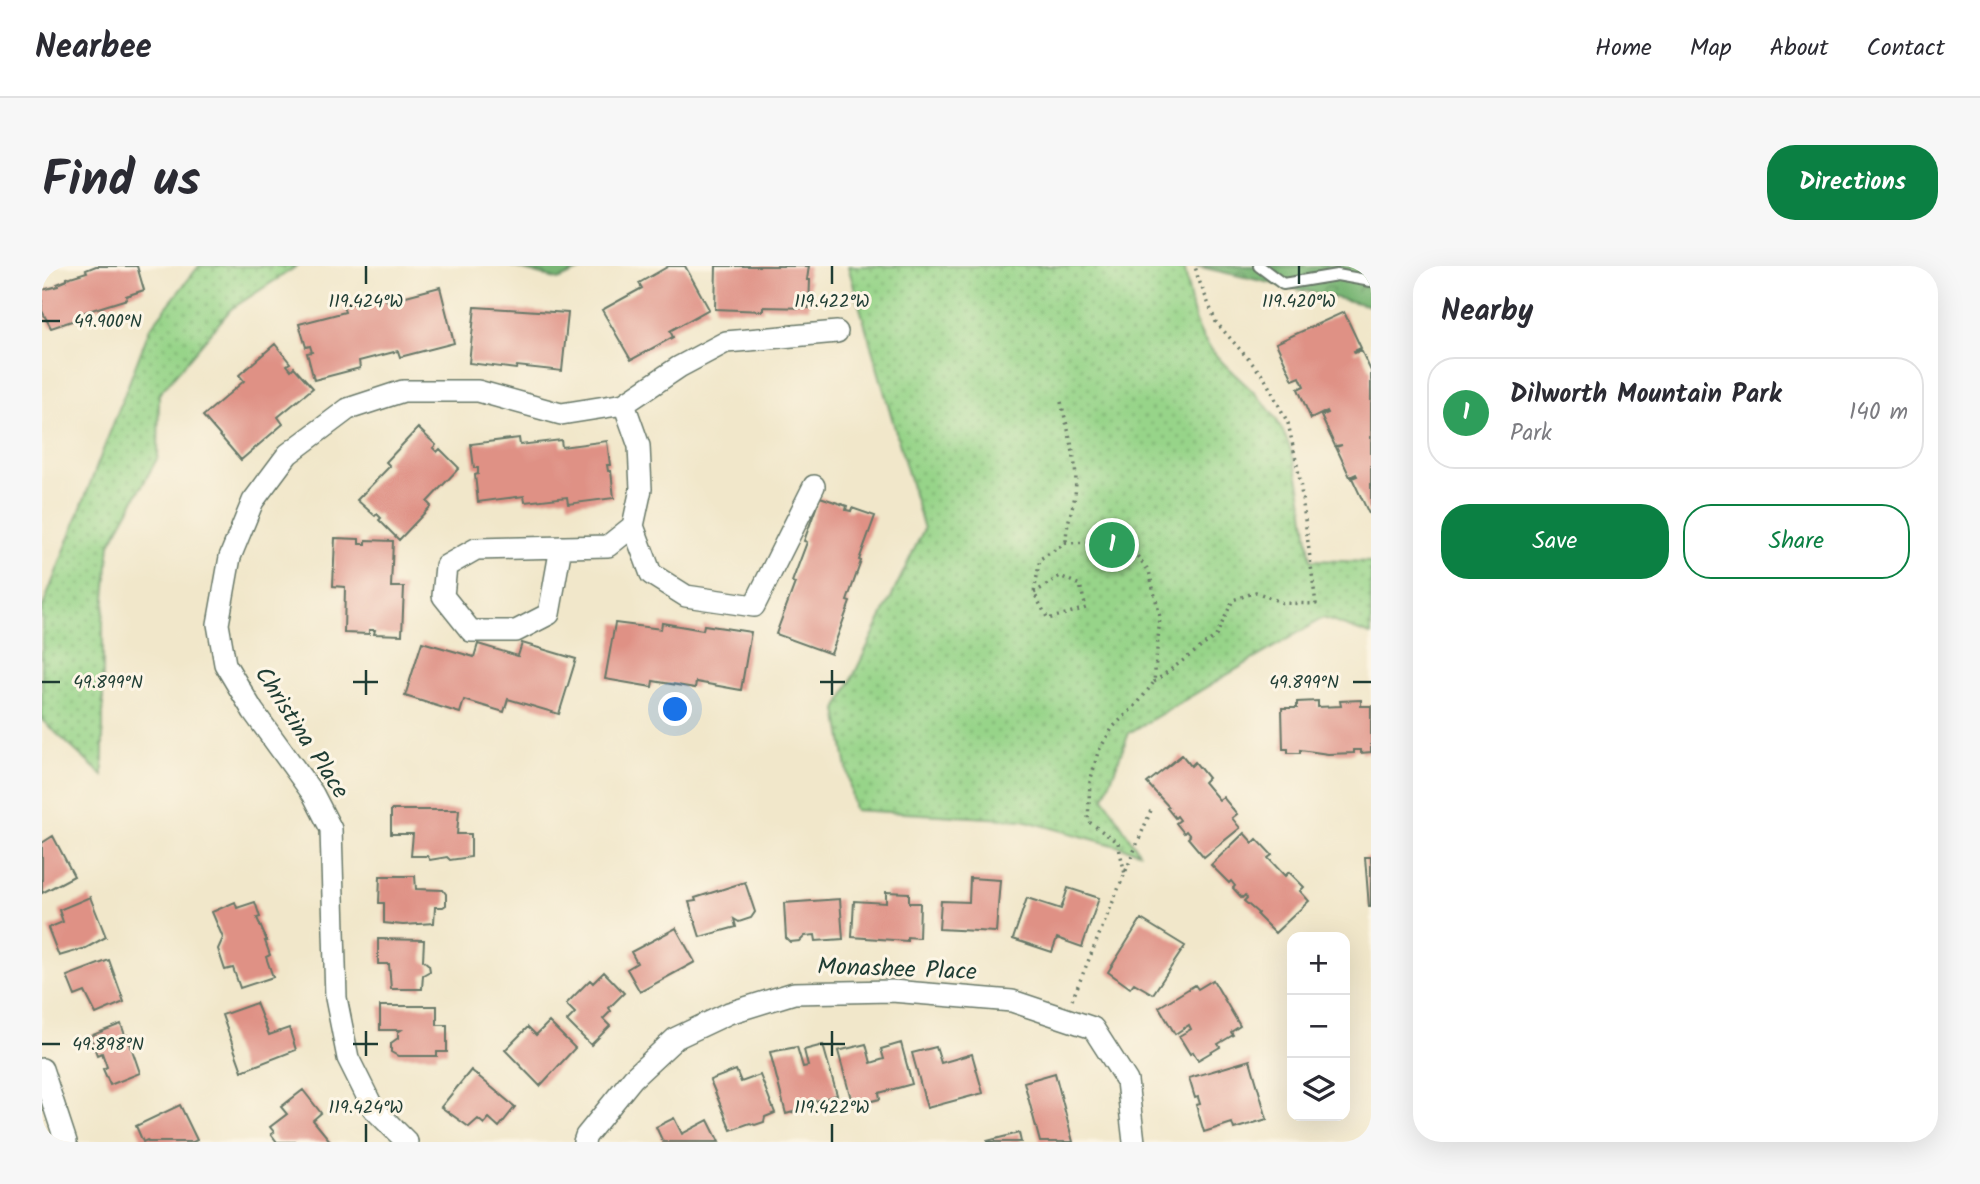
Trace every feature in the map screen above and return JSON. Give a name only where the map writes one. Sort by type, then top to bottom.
[{"type":"street","name":"Christina Place","points":[[407,1142],[373,1108],[348,1058],[336,999],[331,829],[313,794],[253,711],[226,664],[218,624],[230,556],[253,501],[288,454],[348,409],[403,391],[478,391],[561,414],[624,404],[679,366],[726,342],[836,332]]},
{"type":"street","points":[[624,404],[639,446],[641,489],[634,526],[651,574],[686,596],[754,606],[814,486]]},
{"type":"street","points":[[561,547],[548,614],[516,631],[471,631],[443,596],[446,566],[476,549],[561,547],[608,547],[634,526]]},
{"type":"street","name":"Monashee Place","points":[[583,1142],[634,1078],[676,1038],[729,1013],[794,993],[892,991],[1012,1001],[1093,1028],[1127,1081],[1134,1142]]},
{"type":"street","points":[[42,1069],[66,1142]]},
{"type":"lane","points":[[1259,266],[1283,284],[1337,275],[1371,281]]},
{"type":"path","points":[[1125,874],[1118,843],[1088,821],[1090,782],[1098,752],[1113,727],[1138,703],[1154,682],[1216,636],[1233,600],[1256,592],[1283,603],[1316,604],[1299,474],[1288,423],[1264,377],[1216,322],[1195,266]]},
{"type":"path","points":[[1062,402],[1073,451],[1075,494],[1066,523],[1066,543]]},
{"type":"path","points":[[1034,593],[1060,576],[1080,585],[1086,608],[1048,620],[1034,593],[1041,559],[1066,543],[1097,542],[1130,547],[1149,571],[1160,617],[1154,682]]},
{"type":"path","points":[[1064,1018],[1152,808]]},
{"type":"green space","points":[[199,266],[297,266],[231,309],[159,394],[158,457],[110,544],[103,620],[103,776],[42,720],[42,609],[150,328]]},
{"type":"green space","points":[[511,266],[590,266],[558,280]]},
{"type":"green space","points":[[848,266],[1184,266],[1193,313],[1204,339],[1268,408],[1285,435],[1300,488],[1311,560],[1371,562],[1371,635],[1323,618],[1129,733],[1104,798],[1139,852],[1023,820],[854,810],[837,710],[924,529]]},
{"type":"green space","points":[[1196,266],[1371,266],[1371,306]]},
{"type":"building","points":[[96,266],[137,266],[144,290],[126,296],[127,299],[85,312],[87,316],[51,328],[42,311],[42,290],[58,286],[57,284],[67,278],[87,272],[86,270]]},
{"type":"building","points":[[669,266],[685,266],[709,309],[670,331],[673,337],[631,360],[602,310],[642,288],[639,283]]},
{"type":"building","points":[[716,266],[809,266],[809,308],[763,307],[763,311],[715,309]]},
{"type":"building","points":[[440,287],[454,343],[400,357],[398,351],[359,361],[360,368],[314,380],[307,353],[312,352],[310,346],[306,347],[299,324],[345,312],[343,306],[385,295],[387,301]]},
{"type":"building","points":[[475,307],[568,313],[562,371],[469,363]]},
{"type":"building","points":[[1344,312],[1361,348],[1354,351],[1355,353],[1361,350],[1371,371],[1369,514],[1352,478],[1357,476],[1356,474],[1350,477],[1336,447],[1342,445],[1335,446],[1321,416],[1328,413],[1327,411],[1311,419],[1298,389],[1304,386],[1300,377],[1293,380],[1276,343]]},
{"type":"building","points":[[275,344],[290,363],[287,365],[291,370],[294,367],[313,388],[278,417],[283,424],[241,460],[203,416],[244,381],[239,375]]},
{"type":"building","points":[[418,428],[436,445],[433,448],[437,452],[440,449],[459,468],[427,502],[431,506],[399,540],[379,520],[381,518],[377,514],[375,516],[357,500],[390,466],[386,462]]},
{"type":"building","points":[[519,438],[520,445],[561,440],[562,447],[607,441],[610,465],[607,465],[608,471],[611,471],[614,498],[568,504],[567,497],[525,502],[524,496],[478,502],[475,475],[478,474],[478,468],[474,468],[471,444]]},
{"type":"building","points":[[820,497],[847,506],[846,510],[851,511],[852,508],[875,516],[847,601],[850,602],[831,654],[776,634],[795,583],[792,582]]},
{"type":"building","points":[[335,538],[359,539],[359,544],[366,544],[366,540],[393,541],[391,587],[404,587],[402,635],[374,634],[375,630],[369,630],[369,634],[344,633],[345,587],[333,586]]},
{"type":"building","points":[[615,623],[661,629],[662,623],[703,630],[704,625],[751,632],[741,690],[696,682],[695,688],[653,681],[652,687],[605,679]]},
{"type":"building","points":[[422,642],[474,657],[478,644],[518,656],[522,643],[576,659],[559,714],[508,699],[504,712],[464,700],[460,713],[405,696]]},
{"type":"building","points":[[1361,700],[1361,706],[1371,706],[1371,752],[1361,753],[1361,750],[1354,750],[1354,753],[1328,754],[1300,750],[1300,753],[1288,753],[1288,749],[1283,749],[1282,708],[1297,708],[1297,702],[1318,701],[1318,707],[1341,706],[1340,701]]},
{"type":"building","points":[[1182,755],[1191,766],[1195,762],[1208,778],[1204,782],[1219,800],[1223,797],[1237,814],[1232,818],[1240,828],[1204,857],[1188,838],[1190,836],[1186,831],[1184,833],[1176,823],[1180,820],[1177,816],[1175,818],[1167,808],[1169,807],[1147,783]]},
{"type":"building","points":[[391,810],[459,810],[457,834],[471,834],[471,857],[430,860],[427,856],[411,856],[413,834],[391,834]]},
{"type":"building","points":[[1244,833],[1253,843],[1257,839],[1272,855],[1268,858],[1285,876],[1289,872],[1304,887],[1300,891],[1309,901],[1275,933],[1244,901],[1247,898],[1245,895],[1242,898],[1233,888],[1235,886],[1231,881],[1229,883],[1211,865]]},
{"type":"building","points":[[53,836],[74,876],[42,893],[42,843]]},
{"type":"building","points":[[1365,857],[1371,857],[1371,907],[1369,907]]},
{"type":"building","points":[[380,876],[415,876],[416,889],[443,890],[446,894],[446,905],[435,907],[434,923],[384,923],[384,903],[379,903]]},
{"type":"building","points":[[970,878],[1000,880],[996,932],[939,929],[941,901],[969,902]]},
{"type":"building","points":[[745,882],[755,912],[751,918],[739,922],[734,919],[736,927],[700,937],[689,902]]},
{"type":"building","points":[[1068,888],[1099,898],[1082,947],[1057,938],[1052,952],[1013,939],[1027,898],[1061,909]]},
{"type":"building","points":[[886,892],[909,893],[909,903],[920,903],[919,938],[907,937],[907,941],[852,937],[854,901],[886,903]]},
{"type":"building","points":[[90,897],[106,937],[86,948],[59,956],[48,928],[63,922],[59,910]]},
{"type":"building","points":[[840,899],[843,939],[816,941],[815,935],[790,942],[786,938],[784,903]]},
{"type":"building","points":[[235,902],[237,908],[255,902],[260,917],[257,918],[267,941],[270,955],[266,957],[273,977],[240,988],[233,968],[225,970],[218,949],[223,938],[212,912]]},
{"type":"building","points":[[1141,919],[1185,946],[1153,994],[1134,983],[1130,988],[1108,972]]},
{"type":"building","points":[[676,928],[695,962],[640,992],[627,969],[637,963],[631,952]]},
{"type":"building","points":[[378,939],[424,940],[423,960],[429,965],[430,971],[423,975],[422,989],[391,989],[389,964],[378,964]]},
{"type":"building","points":[[109,960],[124,1002],[96,1014],[85,992],[75,996],[67,976]]},
{"type":"building","points":[[604,972],[624,993],[609,1008],[611,1011],[603,1019],[610,1026],[591,1045],[567,1021],[575,1013],[566,1004],[590,980],[593,983]]},
{"type":"building","points":[[1213,980],[1240,1026],[1231,1032],[1233,1035],[1218,1044],[1220,1047],[1198,1060],[1193,1052],[1190,1054],[1179,1036],[1191,1029],[1189,1025],[1175,1034],[1159,1007],[1195,985],[1198,989]]},
{"type":"building","points":[[256,1003],[269,1035],[289,1028],[296,1050],[242,1071],[222,1015]]},
{"type":"building","points":[[380,1006],[437,1006],[437,1025],[447,1025],[447,1052],[437,1052],[437,1056],[398,1056],[391,1052],[391,1043],[398,1038],[398,1032],[401,1030],[380,1030]]},
{"type":"building","points":[[549,1022],[575,1048],[540,1086],[505,1050],[528,1027],[536,1035]]},
{"type":"building","points":[[121,1024],[140,1073],[110,1085],[103,1069],[107,1067],[102,1053],[97,1055],[90,1036]]},
{"type":"building","points":[[901,1043],[912,1084],[879,1093],[880,1099],[853,1106],[838,1051],[866,1044],[871,1063],[884,1059],[881,1049]]},
{"type":"building","points":[[823,1045],[837,1095],[809,1103],[811,1107],[786,1114],[770,1052],[797,1047],[803,1067],[808,1066],[804,1050]]},
{"type":"building","points":[[936,1047],[941,1063],[972,1054],[983,1093],[927,1108],[912,1053]]},
{"type":"building","points":[[1250,1060],[1267,1119],[1234,1129],[1232,1123],[1204,1132],[1196,1105],[1200,1104],[1198,1097],[1195,1098],[1189,1078]]},
{"type":"building","points":[[471,1070],[515,1107],[499,1127],[489,1118],[484,1124],[478,1119],[469,1127],[441,1107]]},
{"type":"building","points":[[736,1070],[741,1082],[760,1075],[775,1113],[765,1117],[764,1122],[755,1125],[750,1123],[731,1130],[710,1080]]},
{"type":"building","points":[[1055,1073],[1073,1142],[1040,1142],[1024,1082]]},
{"type":"building","points":[[303,1090],[321,1113],[313,1120],[331,1142],[277,1142],[271,1134],[274,1132],[270,1127],[287,1114],[281,1107]]},
{"type":"building","points":[[180,1105],[197,1140],[143,1142],[136,1126]]},
{"type":"building","points":[[674,1118],[682,1134],[708,1120],[719,1142],[663,1142],[656,1127]]},
{"type":"building","points":[[1019,1133],[1021,1142],[987,1142],[987,1141]]},
{"type":"place","name":"Dilworth Mountain Park","points":[[1112,545]]}]
